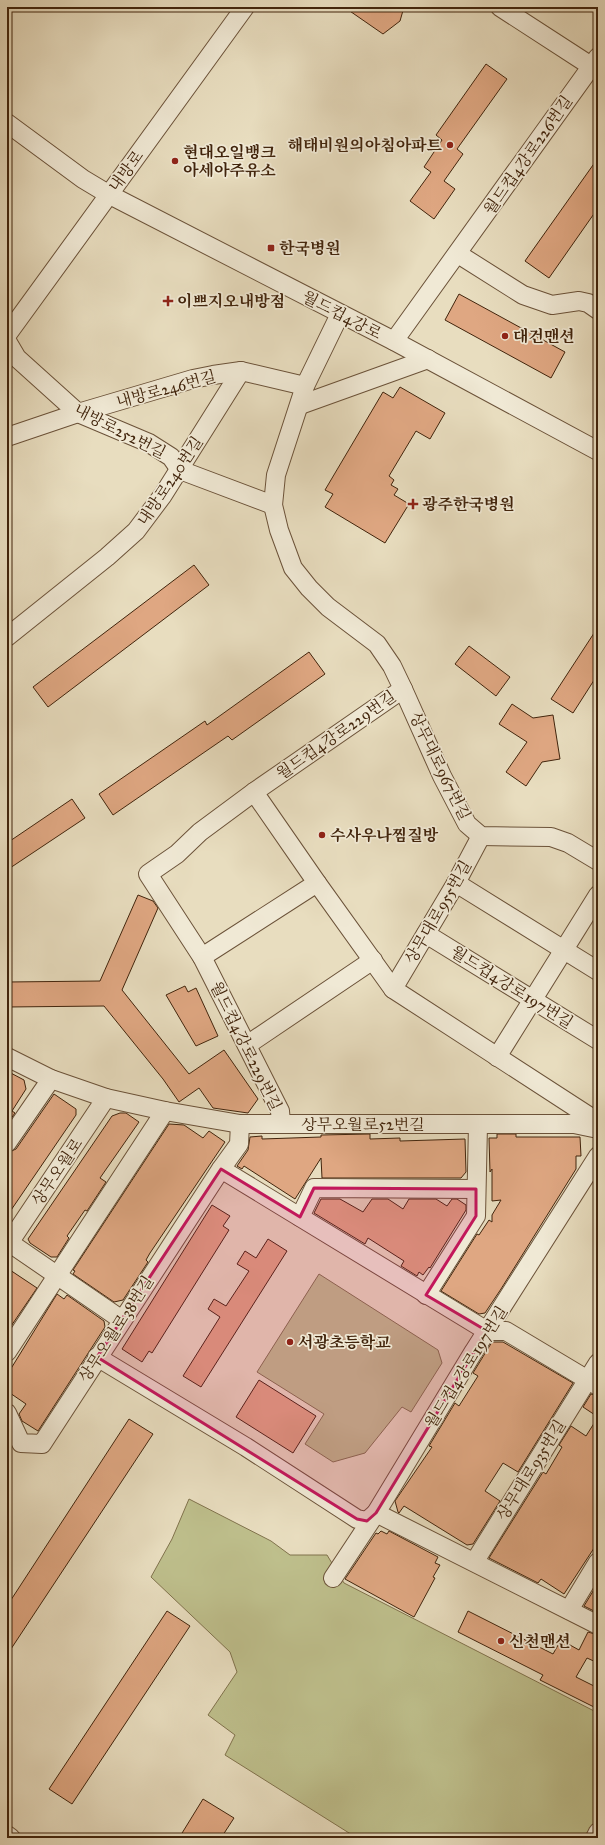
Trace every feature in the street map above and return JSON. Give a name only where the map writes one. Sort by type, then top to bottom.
[{"type":"street","name":"내방로","points":[[7,335],[245,7]]},
{"type":"street","points":[[500,7],[594,62]]},
{"type":"street","name":"월드컵4강로226번길","points":[[394,341],[458,254],[594,62]]},
{"type":"street","name":"월드컵4강로","points":[[7,123],[83,179],[108,194],[394,341],[598,451]]},
{"type":"street","points":[[458,254],[523,294],[552,305],[579,301],[588,303],[598,310]]},
{"type":"street","name":"월드컵4강로229번길","points":[[281,1123],[280,1111],[202,957],[148,874],[177,854],[200,832],[254,792],[403,689],[392,666],[378,644],[328,607],[309,588],[293,568],[279,530],[273,505],[276,475],[305,386],[340,314]]},
{"type":"street","name":"내방로252번길","points":[[7,340],[17,358],[78,413],[149,443],[171,457],[180,470],[273,505]]},
{"type":"street","points":[[300,405],[428,359]]},
{"type":"street","name":"내방로246번길","points":[[7,437],[78,413],[193,379],[241,371],[305,386]]},
{"type":"street","name":"내방로240번길","points":[[7,637],[127,541],[152,513],[241,371]]},
{"type":"street","name":"상무대로967번길","points":[[403,689],[442,776],[467,824],[481,836],[551,837],[568,843],[598,861]]},
{"type":"street","points":[[254,792],[393,989],[598,1122]]},
{"type":"street","name":"상무대로955번길","points":[[393,989],[456,883],[481,836]]},
{"type":"street","points":[[202,957],[317,883]]},
{"type":"street","points":[[456,883],[598,971]]},
{"type":"street","points":[[497,1057],[598,895]]},
{"type":"street","name":"월드컵4강로197번길","points":[[426,934],[598,1040]]},
{"type":"street","points":[[247,1045],[373,960]]},
{"type":"street","name":"상무오월로52번길","points":[[7,1057],[51,1079],[106,1098],[165,1111],[240,1124],[574,1124],[598,1129]]},
{"type":"street","points":[[7,1143],[51,1079]]},
{"type":"street","name":"상무오월로","points":[[8,1243],[106,1098]]},
{"type":"street","points":[[7,1352],[165,1111]]},
{"type":"street","name":"상무오월로38번길","points":[[7,1412],[21,1443],[42,1444],[97,1357],[239,1144],[240,1124]]},
{"type":"street","points":[[426,1295],[476,1216],[478,1125]]},
{"type":"street","name":"월드컵4강로197번길","points":[[333,1578],[376,1513],[487,1331],[598,1156]]},
{"type":"street","points":[[221,1169],[487,1331],[506,1331],[593,1382],[598,1363]]},
{"type":"street","points":[[300,1217],[314,1188],[476,1188]]},
{"type":"street","points":[[8,1243],[122,1320]]},
{"type":"street","points":[[97,1357],[246,1447],[357,1519],[367,1521],[376,1513],[598,1625]]},
{"type":"street","name":"상무대로935번길","points":[[475,1562],[593,1382]]},
{"type":"street","points":[[568,1610],[598,1562]]},
{"type":"street","points":[[595,1838],[598,1832]]},
{"type":"street","points":[[7,1835],[11,1838]]},
{"type":"highlighted area","points":[[221,1169],[300,1217],[314,1188],[476,1189],[476,1216],[426,1295],[487,1331],[376,1513],[367,1521],[357,1519],[97,1357]]},
{"type":"green space","points":[[319,1274],[438,1350],[442,1363],[411,1412],[402,1407],[365,1453],[333,1462],[305,1444],[324,1414],[257,1372]]},
{"type":"green space","points":[[189,1499],[271,1541],[290,1555],[327,1555],[344,1583],[598,1713],[598,1814],[588,1838],[402,1838],[399,1836],[396,1838],[357,1838],[225,1755],[235,1735],[208,1715],[237,1672],[230,1652],[151,1577],[172,1539]]},
{"type":"building","points":[[344,7],[404,7],[400,21],[383,34]]},
{"type":"building","name":"해태비원의아침아파트","points":[[486,64],[507,79],[457,149],[463,154],[444,181],[455,189],[434,219],[410,201],[431,172],[424,167],[442,140],[436,135]]},
{"type":"building","points":[[598,158],[598,208],[549,278],[525,261]]},
{"type":"building","name":"대건맨션","points":[[459,294],[565,352],[551,378],[445,320]]},
{"type":"building","points":[[400,387],[445,413],[430,439],[416,431],[389,476],[394,480],[391,485],[398,489],[394,495],[409,504],[385,543],[325,507],[333,494],[325,490],[383,392],[393,398]]},
{"type":"building","points":[[194,565],[209,585],[48,707],[33,687]]},
{"type":"building","points":[[598,627],[598,674],[573,713],[551,699]]},
{"type":"building","points":[[469,646],[510,677],[496,696],[455,664]]},
{"type":"building","points":[[309,652],[325,674],[232,740],[228,736],[113,815],[99,794],[205,721],[207,725]]},
{"type":"building","points":[[512,704],[533,718],[553,715],[560,759],[542,762],[526,786],[506,772],[527,742],[499,724]]},
{"type":"building","points":[[72,799],[85,818],[7,870],[7,843]]},
{"type":"building","points":[[138,895],[153,901],[158,908],[122,990],[189,1074],[224,1050],[258,1099],[248,1113],[213,1108],[199,1088],[179,1102],[163,1079],[104,1006],[7,1007],[7,982],[100,981]]},
{"type":"building","points":[[185,986],[188,992],[196,988],[218,1036],[196,1046],[166,995]]},
{"type":"building","points":[[7,1071],[24,1080],[26,1089],[12,1111],[15,1113],[7,1124]]},
{"type":"building","points":[[54,1094],[76,1109],[76,1115],[7,1216],[7,1153],[16,1149]]},
{"type":"building","points":[[120,1113],[126,1113],[139,1122],[100,1178],[106,1182],[87,1211],[85,1210],[67,1236],[69,1238],[57,1257],[51,1257],[30,1243],[28,1239],[112,1116]]},
{"type":"building","points":[[169,1124],[184,1125],[203,1138],[209,1131],[225,1142],[150,1253],[146,1260],[148,1262],[123,1300],[114,1302],[73,1274],[75,1271],[73,1270]]},
{"type":"building","points":[[370,1134],[370,1139],[400,1138],[400,1141],[465,1139],[466,1172],[461,1178],[322,1178],[321,1158],[295,1199],[244,1166],[242,1169],[237,1166],[248,1150],[250,1137],[262,1136],[262,1139],[321,1137],[321,1135]]},
{"type":"building","points":[[497,1134],[516,1134],[516,1137],[580,1137],[581,1156],[576,1156],[576,1169],[501,1289],[485,1313],[479,1314],[441,1291],[477,1234],[479,1235],[489,1220],[492,1222],[492,1215],[501,1200],[492,1201],[492,1169],[490,1172],[489,1138],[497,1138]]},
{"type":"building","points":[[321,1199],[340,1199],[363,1212],[372,1199],[388,1199],[403,1209],[409,1199],[436,1199],[447,1206],[452,1199],[457,1199],[466,1205],[466,1210],[430,1268],[429,1267],[423,1275],[419,1272],[417,1276],[401,1266],[404,1261],[368,1238],[365,1244],[314,1213]]},
{"type":"building","points":[[212,1205],[230,1216],[223,1226],[229,1230],[152,1353],[149,1351],[142,1362],[122,1349]]},
{"type":"building","points":[[268,1239],[287,1251],[201,1387],[183,1376],[220,1317],[208,1309],[214,1299],[226,1306],[249,1271],[237,1264],[245,1251],[256,1258]]},
{"type":"building","points":[[7,1268],[37,1288],[7,1332]]},
{"type":"building","points":[[57,1294],[64,1299],[67,1295],[104,1321],[105,1327],[38,1431],[22,1421],[19,1414],[26,1404],[7,1391],[7,1375]]},
{"type":"building","points":[[492,1342],[503,1342],[573,1383],[518,1472],[503,1463],[485,1491],[500,1501],[473,1544],[467,1545],[404,1506],[399,1513],[395,1501],[432,1447],[429,1446],[455,1403],[459,1406],[478,1376],[473,1373]]},
{"type":"building","points":[[259,1380],[316,1416],[293,1453],[236,1417]]},
{"type":"building","points":[[591,1394],[598,1396],[598,1417],[583,1407]]},
{"type":"building","points":[[598,1417],[598,1542],[564,1594],[541,1579],[538,1583],[489,1558],[543,1472],[546,1474],[562,1447],[559,1445],[571,1426],[586,1436]]},
{"type":"building","points":[[129,1419],[153,1434],[7,1655],[7,1606]]},
{"type":"building","points":[[381,1531],[387,1534],[389,1531],[438,1557],[435,1563],[440,1565],[433,1577],[435,1578],[414,1617],[345,1579],[376,1533],[378,1534]]},
{"type":"building","points":[[595,1588],[598,1590],[598,1613],[584,1606]]},
{"type":"building","points":[[167,1611],[190,1626],[72,1804],[49,1789]]},
{"type":"building","points":[[468,1611],[553,1654],[561,1640],[579,1650],[588,1632],[598,1635],[598,1663],[587,1658],[576,1677],[598,1688],[598,1709],[540,1680],[543,1675],[458,1632]]},
{"type":"building","points":[[203,1799],[234,1818],[221,1838],[179,1838]]},
{"type":"place","name":"해태비원의아침아파트","points":[[450,145]]},
{"type":"place","name":"현대오일뱅크 아세아주유소","points":[[175,161]]},
{"type":"place","name":"한국병원","points":[[271,248]]},
{"type":"place","name":"이쁘지오내방점","points":[[168,301]]},
{"type":"place","name":"대건맨션","points":[[505,336]]},
{"type":"place","name":"광주한국병원","points":[[413,504]]},
{"type":"place","name":"수사우나찜질방","points":[[322,835]]},
{"type":"place","name":"서광초등학교","points":[[290,1342]]},
{"type":"place","name":"신천맨션","points":[[501,1641]]}]
